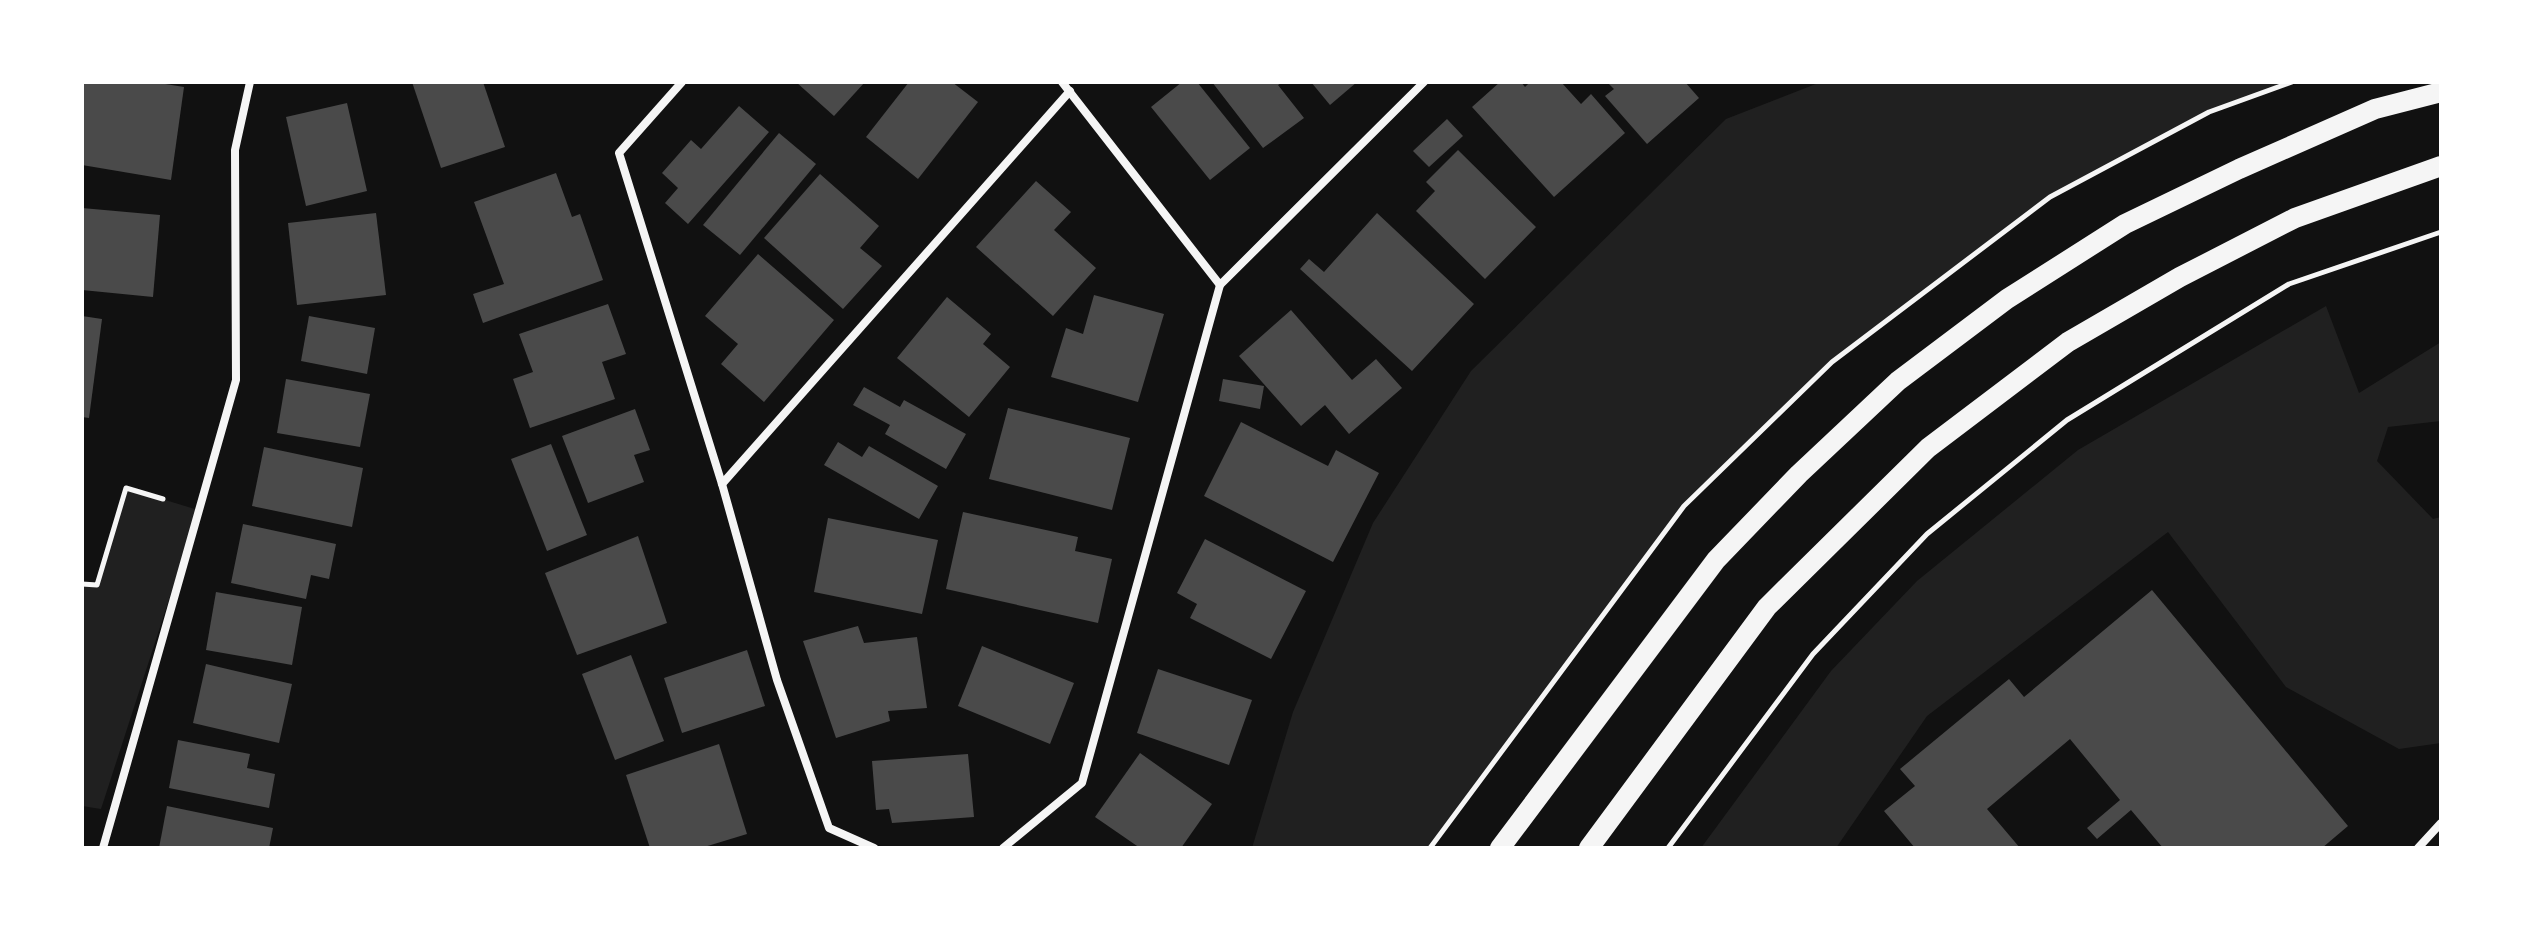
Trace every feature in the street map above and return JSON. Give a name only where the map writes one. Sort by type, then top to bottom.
[{"type":"main road","points":[[1500,848],[1716,560],[1799,474],[1898,381],[2007,299],[2125,224],[2375,109],[2441,92]]},
{"type":"main road","points":[[1589,848],[1767,607],[1928,448],[2068,342],[2180,277],[2295,218],[2441,166]]},
{"type":"street","points":[[103,848],[236,380],[235,150],[250,82]]},
{"type":"street","points":[[682,82],[619,153],[722,484],[777,680],[829,828],[874,848]]},
{"type":"street","points":[[1062,82],[1220,285]]},
{"type":"street","points":[[1003,848],[1082,783],[1220,285],[1424,82]]},
{"type":"street","points":[[722,484],[1070,91]]},
{"type":"street","points":[[2418,848],[2441,823]]},
{"type":"path","points":[[1668,848],[1813,654],[1927,534],[2067,420],[2289,284],[2441,232]]},
{"type":"path","points":[[82,584],[97,585],[126,488],[198,510]]},
{"type":"shaded area","points":[[1821,82],[2278,82],[2275,88],[2209,112],[2050,197],[1832,362],[1684,506],[1430,848],[1252,848],[1293,712],[1373,523],[1471,371],[1726,119]]},
{"type":"shaded area","points":[[2326,306],[2359,393],[2441,342],[2441,421],[2388,427],[2377,461],[2433,519],[2441,517],[2441,743],[2399,749],[2286,687],[2168,532],[1927,716],[1836,848],[1701,848],[1831,671],[1917,581],[2078,450]]},
{"type":"shaded area","points":[[126,488],[198,510],[101,809],[82,806],[82,584],[96,585]]},
{"type":"building","points":[[82,82],[153,82],[184,87],[171,180],[82,165]]},
{"type":"building","points":[[412,82],[483,82],[505,147],[441,168]]},
{"type":"building","points":[[796,82],[865,82],[834,116]]},
{"type":"building","points":[[909,82],[952,82],[978,102],[918,179],[866,137]]},
{"type":"building","points":[[1182,82],[1197,82],[1250,148],[1210,180],[1151,107]]},
{"type":"building","points":[[1212,82],[1283,82],[1278,85],[1304,118],[1263,148]]},
{"type":"building","points":[[1311,82],[1357,82],[1330,105]]},
{"type":"building","points":[[1500,82],[1521,82],[1525,87],[1530,82],[1561,82],[1581,104],[1591,94],[1625,133],[1554,197],[1472,107]]},
{"type":"building","points":[[1607,82],[1685,82],[1699,98],[1647,144],[1605,96],[1614,89]]},
{"type":"building","points":[[347,103],[367,191],[306,206],[286,117]]},
{"type":"building","points":[[739,106],[769,132],[688,224],[665,203],[678,188],[662,173],[691,140],[701,149]]},
{"type":"building","points":[[1447,119],[1463,136],[1429,167],[1413,151]]},
{"type":"building","points":[[779,133],[816,164],[740,255],[703,225]]},
{"type":"building","points":[[1458,150],[1536,227],[1485,279],[1416,211],[1435,191],[1426,182]]},
{"type":"building","points":[[556,173],[572,217],[580,214],[603,280],[483,323],[473,294],[504,284],[474,202]]},
{"type":"building","points":[[820,174],[879,226],[860,248],[882,266],[843,309],[764,238]]},
{"type":"building","points":[[1036,181],[1071,212],[1054,230],[1096,268],[1053,316],[976,247]]},
{"type":"building","points":[[82,208],[160,215],[153,297],[82,290]]},
{"type":"building","points":[[376,213],[386,295],[297,305],[288,223]]},
{"type":"building","points":[[1377,213],[1474,304],[1412,371],[1300,269],[1309,259],[1324,272]]},
{"type":"building","points":[[758,254],[834,320],[764,402],[721,364],[738,344],[705,316]]},
{"type":"building","points":[[1094,295],[1164,314],[1138,402],[1051,377],[1066,328],[1083,334]]},
{"type":"building","points":[[947,297],[991,334],[983,344],[1010,367],[969,417],[897,358]]},
{"type":"building","points":[[608,304],[626,354],[602,362],[615,399],[530,428],[513,379],[533,372],[519,334]]},
{"type":"building","points":[[1291,310],[1352,380],[1376,359],[1402,388],[1349,434],[1325,405],[1301,426],[1239,356]]},
{"type":"building","points":[[82,316],[102,319],[89,418],[82,417]]},
{"type":"building","points":[[309,316],[375,328],[367,374],[301,361]]},
{"type":"building","points":[[286,379],[370,394],[360,447],[277,433]]},
{"type":"building","points":[[1223,379],[1264,386],[1260,409],[1219,401]]},
{"type":"building","points":[[864,387],[900,407],[904,400],[966,434],[946,469],[885,434],[890,425],[853,405]]},
{"type":"building","points":[[1008,408],[1130,438],[1112,510],[989,479]]},
{"type":"building","points":[[635,409],[650,450],[634,455],[644,482],[588,503],[562,436]]},
{"type":"building","points":[[1241,422],[1328,466],[1336,450],[1379,473],[1333,562],[1204,496]]},
{"type":"building","points":[[838,442],[862,457],[869,446],[938,486],[919,519],[824,465]]},
{"type":"building","points":[[551,444],[587,535],[547,551],[511,459]]},
{"type":"building","points":[[264,447],[363,468],[352,527],[252,506]]},
{"type":"building","points":[[963,512],[1078,537],[1075,551],[1112,559],[1098,623],[946,589]]},
{"type":"building","points":[[828,518],[938,540],[922,614],[814,592]]},
{"type":"building","points":[[243,524],[336,544],[329,579],[311,575],[306,599],[231,583]]},
{"type":"building","points":[[638,536],[667,623],[577,655],[545,573]]},
{"type":"building","points":[[1205,539],[1306,591],[1271,659],[1190,618],[1197,604],[1177,593]]},
{"type":"building","points":[[2152,590],[2348,826],[2322,848],[2163,848],[2131,810],[2097,839],[2087,828],[2120,800],[2070,739],[1987,809],[2020,848],[1915,848],[1884,811],[1915,786],[1900,769],[2009,679],[2024,697]]},
{"type":"building","points":[[216,592],[302,607],[292,665],[206,650]]},
{"type":"building","points":[[858,626],[864,643],[917,637],[927,708],[888,711],[890,721],[836,738],[803,641]]},
{"type":"building","points":[[982,646],[1074,683],[1050,744],[958,706]]},
{"type":"building","points":[[747,650],[765,706],[682,733],[664,678]]},
{"type":"building","points":[[631,655],[664,741],[615,760],[582,674]]},
{"type":"building","points":[[206,664],[292,684],[279,743],[193,723]]},
{"type":"building","points":[[1158,669],[1252,700],[1229,765],[1137,733]]},
{"type":"building","points":[[178,740],[250,754],[247,768],[275,774],[269,808],[169,788]]},
{"type":"building","points":[[719,744],[747,834],[701,848],[650,848],[626,775]]},
{"type":"building","points":[[1140,753],[1212,804],[1181,848],[1140,848],[1095,817]]},
{"type":"building","points":[[968,754],[974,817],[892,823],[889,809],[876,810],[872,761]]},
{"type":"building","points":[[167,806],[273,828],[269,848],[159,848]]}]
